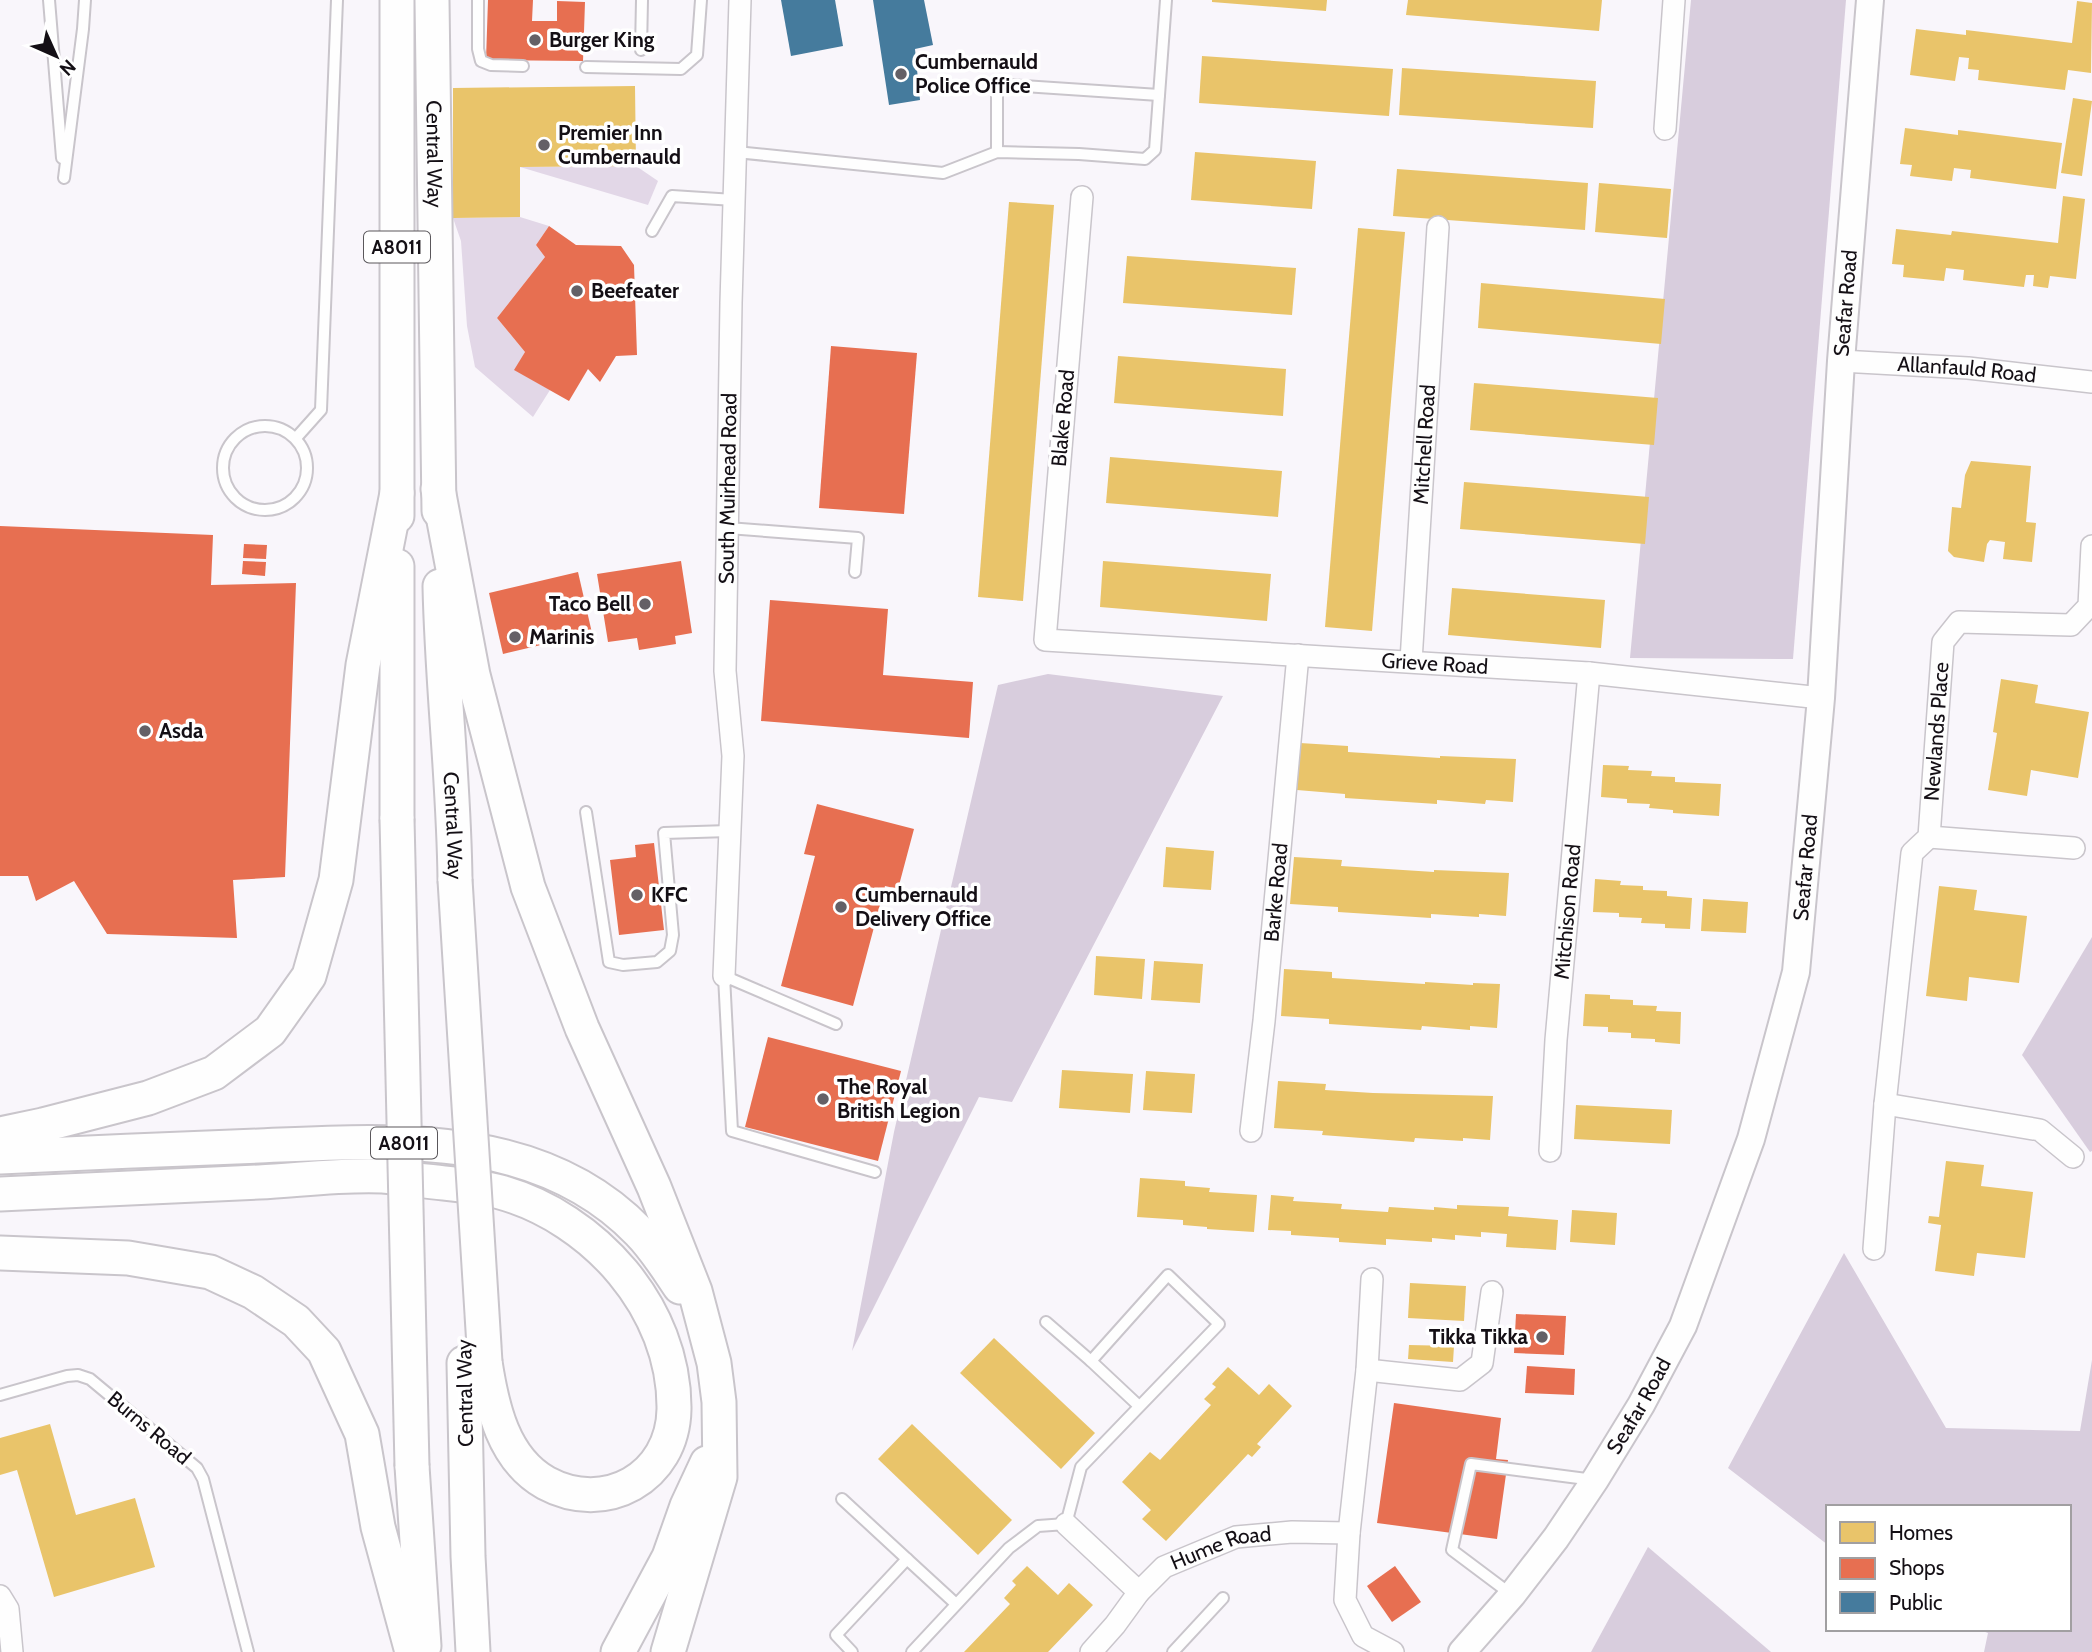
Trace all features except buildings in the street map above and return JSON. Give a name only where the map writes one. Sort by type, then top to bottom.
[{"type":"main road","name":"Central Way","points":[[397,0],[397,819],[412,1466],[425,1652]]},
{"type":"main road","name":"Central Way","points":[[432,0],[442,660],[454,828],[475,1362],[468,1556],[473,1652]]},
{"type":"main road","points":[[438,489],[473,675],[528,887],[582,1028],[659,1200],[695,1291],[714,1363],[720,1435],[720,1477],[668,1652]]},
{"type":"main road","points":[[0,1133],[43,1125],[148,1098],[214,1073],[270,1031],[309,976],[336,880],[363,665],[397,493]]},
{"type":"main road","points":[[0,1157],[379,1141],[466,1148],[503,1155],[542,1168],[569,1181],[618,1213],[640,1233],[680,1287],[714,1363]]},
{"type":"main road","points":[[0,1194],[381,1176],[497,1191],[524,1200],[570,1224],[607,1254],[642,1300],[659,1333],[669,1369],[674,1399],[674,1422],[669,1441],[645,1474],[628,1486],[607,1494],[586,1496],[564,1492],[542,1481],[523,1466],[509,1447],[475,1362]]},
{"type":"main road","points":[[0,1253],[128,1258],[210,1272],[253,1292],[296,1321],[324,1351],[362,1434],[378,1527],[412,1652]]},
{"type":"main road","points":[[618,1652],[669,1557],[687,1506],[720,1435]]},
{"type":"street","name":"South Muirhead Road","points":[[724,976],[733,756],[725,671],[740,0]]},
{"type":"street","points":[[1665,129],[1674,0]]},
{"type":"street","name":"Seafar Road","points":[[1462,1652],[1512,1595],[1556,1538],[1641,1405],[1682,1326],[1751,1139],[1796,972],[1821,698],[1841,361],[1870,0]]},
{"type":"street","name":"Blake Road","points":[[1045,640],[1082,197]]},
{"type":"street","name":"Mitchell Road","points":[[1411,662],[1438,227]]},
{"type":"street","name":"Allanfauld Road","points":[[1841,361],[1968,368],[2092,382]]},
{"type":"street","name":"Newlands Place","points":[[1874,1249],[1885,1104],[1912,853],[1929,837],[1943,642],[1959,622],[2071,625],[2090,606],[2092,546]]},
{"type":"street","name":"Grieve Road","points":[[1045,640],[1589,673],[1821,698]]},
{"type":"street","name":"Barke Road","points":[[1251,1131],[1264,1021],[1298,655]]},
{"type":"street","name":"Mitchison Road","points":[[1550,1151],[1556,1040],[1589,673]]},
{"type":"street","points":[[1929,837],[2074,848]]},
{"type":"street","points":[[1885,1104],[2040,1130],[2073,1157]]},
{"type":"street","points":[[1372,1279],[1367,1370],[1349,1532],[1345,1600],[1366,1644],[1392,1652]]},
{"type":"street","points":[[1367,1370],[1460,1380],[1482,1363],[1492,1292]]},
{"type":"street","points":[[1066,1524],[1139,1592]]},
{"type":"street","name":"Hume Road","points":[[1091,1652],[1139,1592],[1164,1567],[1236,1537],[1292,1532],[1349,1532]]},
{"type":"street","points":[[0,1596],[8,1609],[12,1652]]},
{"type":"lane","points":[[49,0],[64,178],[85,0]]},
{"type":"lane","points":[[296,438],[321,410],[337,0]]},
{"type":"lane","points":[[478,0],[478,49],[481,61],[491,65],[523,66]]},
{"type":"lane","points":[[641,50],[642,0]]},
{"type":"lane","points":[[586,67],[681,69],[697,55],[701,0]]},
{"type":"lane","points":[[736,152],[943,173],[997,152],[1146,159],[1155,150],[1166,0]]},
{"type":"lane","points":[[997,152],[997,93],[1000,88],[1009,85],[1159,95]]},
{"type":"lane","points":[[652,231],[672,196],[734,200]]},
{"type":"lane","points":[[264,426],[284,430],[296,438],[304,450],[307,476],[294,499],[282,507],[270,510],[255,509],[243,504],[232,494],[225,482],[223,467],[233,441],[244,432],[264,426]]},
{"type":"lane","points":[[727,528],[858,538],[855,572]]},
{"type":"lane","points":[[586,813],[610,962],[623,965],[657,962],[670,951],[673,934],[664,833],[729,831]]},
{"type":"lane","points":[[836,1024],[724,976],[732,1131],[874,1172]]},
{"type":"lane","points":[[912,1652],[1009,1548],[1038,1526],[1066,1524],[1081,1467],[1219,1324],[1168,1275],[1091,1361]]},
{"type":"lane","points":[[1046,1322],[1139,1406]]},
{"type":"lane","name":"Burns Road","points":[[0,1395],[67,1376],[78,1375],[90,1379],[197,1468],[203,1479],[248,1652]]},
{"type":"lane","points":[[1512,1595],[1452,1550],[1471,1464],[1595,1480]]},
{"type":"lane","points":[[842,1499],[956,1604]]},
{"type":"lane","points":[[852,1652],[836,1635],[907,1559]]},
{"type":"lane","points":[[1173,1652],[1223,1598]]},
{"type":"shaded area","points":[[1691,0],[1846,0],[1793,659],[1630,658]]},
{"type":"shaded area","points":[[636,166],[658,181],[648,205],[520,167]]},
{"type":"shaded area","points":[[520,217],[549,226],[536,245],[545,257],[497,318],[525,352],[515,370],[550,390],[533,417],[475,367],[467,326],[461,241],[453,218]]},
{"type":"shaded area","points":[[1048,674],[1223,696],[1012,1102],[979,1097],[852,1351],[894,1132],[998,685]]},
{"type":"shaded area","points":[[2092,937],[2092,1151],[2090,1152],[2022,1055]]},
{"type":"shaded area","points":[[1844,1253],[1946,1428],[2080,1431],[2092,1360],[2092,1652],[1984,1652],[1988,1633],[1982,1631],[2071,1631],[2071,1505],[1826,1505],[1826,1543],[1728,1468]]},
{"type":"shaded area","points":[[1648,1547],[1771,1652],[1591,1652]]},
{"type":"place","name":"Burger King","points":[[535,40]]},
{"type":"place","name":"Cumbernauld Police Office","points":[[901,74]]},
{"type":"place","name":"Premier Inn Cumbernauld","points":[[544,145]]},
{"type":"place","name":"Beefeater","points":[[577,291]]},
{"type":"place","name":"Taco Bell","points":[[645,604]]},
{"type":"place","name":"Marinis","points":[[515,637]]},
{"type":"place","name":"Asda","points":[[145,731]]},
{"type":"place","name":"KFC","points":[[637,895]]},
{"type":"place","name":"Cumbernauld Delivery Office","points":[[841,907]]},
{"type":"place","name":"The Royal British Legion","points":[[823,1099]]},
{"type":"place","name":"Tikka Tikka","points":[[1542,1337]]}]
